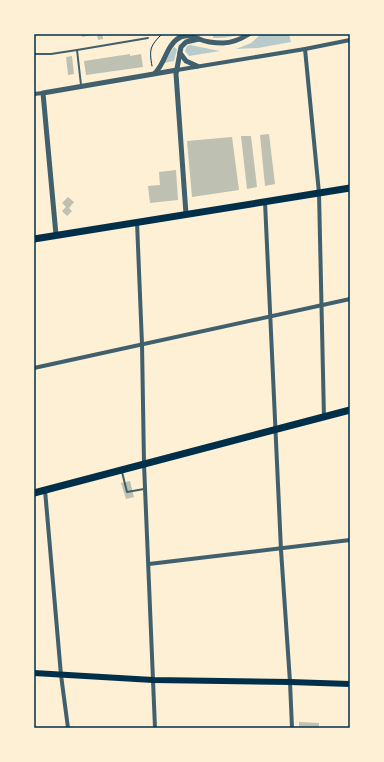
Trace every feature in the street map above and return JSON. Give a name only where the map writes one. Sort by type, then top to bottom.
[{"type":"main road","points":[[34,239],[137,221],[350,188]]},
{"type":"main road","points":[[34,493],[350,410]]},
{"type":"main road","points":[[34,673],[153,680],[350,684]]},
{"type":"street","points":[[154,74],[162,64],[169,48],[176,40],[186,35],[199,39],[224,43],[237,40],[249,34]]},
{"type":"street","points":[[186,214],[176,79],[181,47],[186,42],[199,39]]},
{"type":"street","points":[[34,94],[305,49],[350,40]]},
{"type":"street","points":[[305,49],[319,193],[324,418]]},
{"type":"street","points":[[180,53],[186,61],[197,66]]},
{"type":"street","points":[[43,92],[56,235]]},
{"type":"street","points":[[265,202],[281,550],[292,728]]},
{"type":"street","points":[[137,221],[142,344],[144,464],[155,728]]},
{"type":"street","points":[[34,368],[350,299]]},
{"type":"street","points":[[45,490],[61,675],[68,728]]},
{"type":"street","points":[[149,564],[281,550],[350,540]]},
{"type":"lane","points":[[34,54],[51,54],[148,38]]},
{"type":"lane","points":[[77,50],[81,86]]},
{"type":"lane","points":[[121,470],[127,492],[145,488]]},
{"type":"path","points":[[154,74],[150,51],[154,42],[162,34]]},
{"type":"shaded area","points":[[213,34],[238,34],[229,37],[213,38]]},
{"type":"shaded area","points":[[261,34],[289,34],[291,42],[258,48],[236,49],[251,43]]},
{"type":"shaded area","points":[[190,45],[220,51],[189,56],[185,51],[187,46]]},
{"type":"shaded area","points":[[174,47],[177,49],[174,61],[164,63]]},
{"type":"building","points":[[81,34],[92,34],[92,35],[82,37]]},
{"type":"building","points":[[97,34],[102,34],[103,39],[98,40]]},
{"type":"building","points":[[130,54],[130,56],[141,54],[143,67],[86,75],[84,61]]},
{"type":"building","points":[[72,56],[74,74],[68,75],[66,57]]},
{"type":"building","points":[[269,134],[275,184],[265,186],[260,135]]},
{"type":"building","points":[[241,136],[251,136],[257,187],[247,189]]},
{"type":"building","points":[[232,137],[239,190],[192,197],[187,141]]},
{"type":"building","points":[[176,170],[178,200],[150,203],[148,186],[160,185],[159,172]]},
{"type":"building","points":[[68,197],[74,202],[69,208],[72,211],[67,216],[62,211],[66,207],[62,203]]},
{"type":"building","points":[[350,357],[350,375],[349,375]]},
{"type":"building","points":[[130,481],[134,497],[126,499],[121,483]]},
{"type":"building","points":[[299,722],[319,723],[319,728],[299,728]]}]
